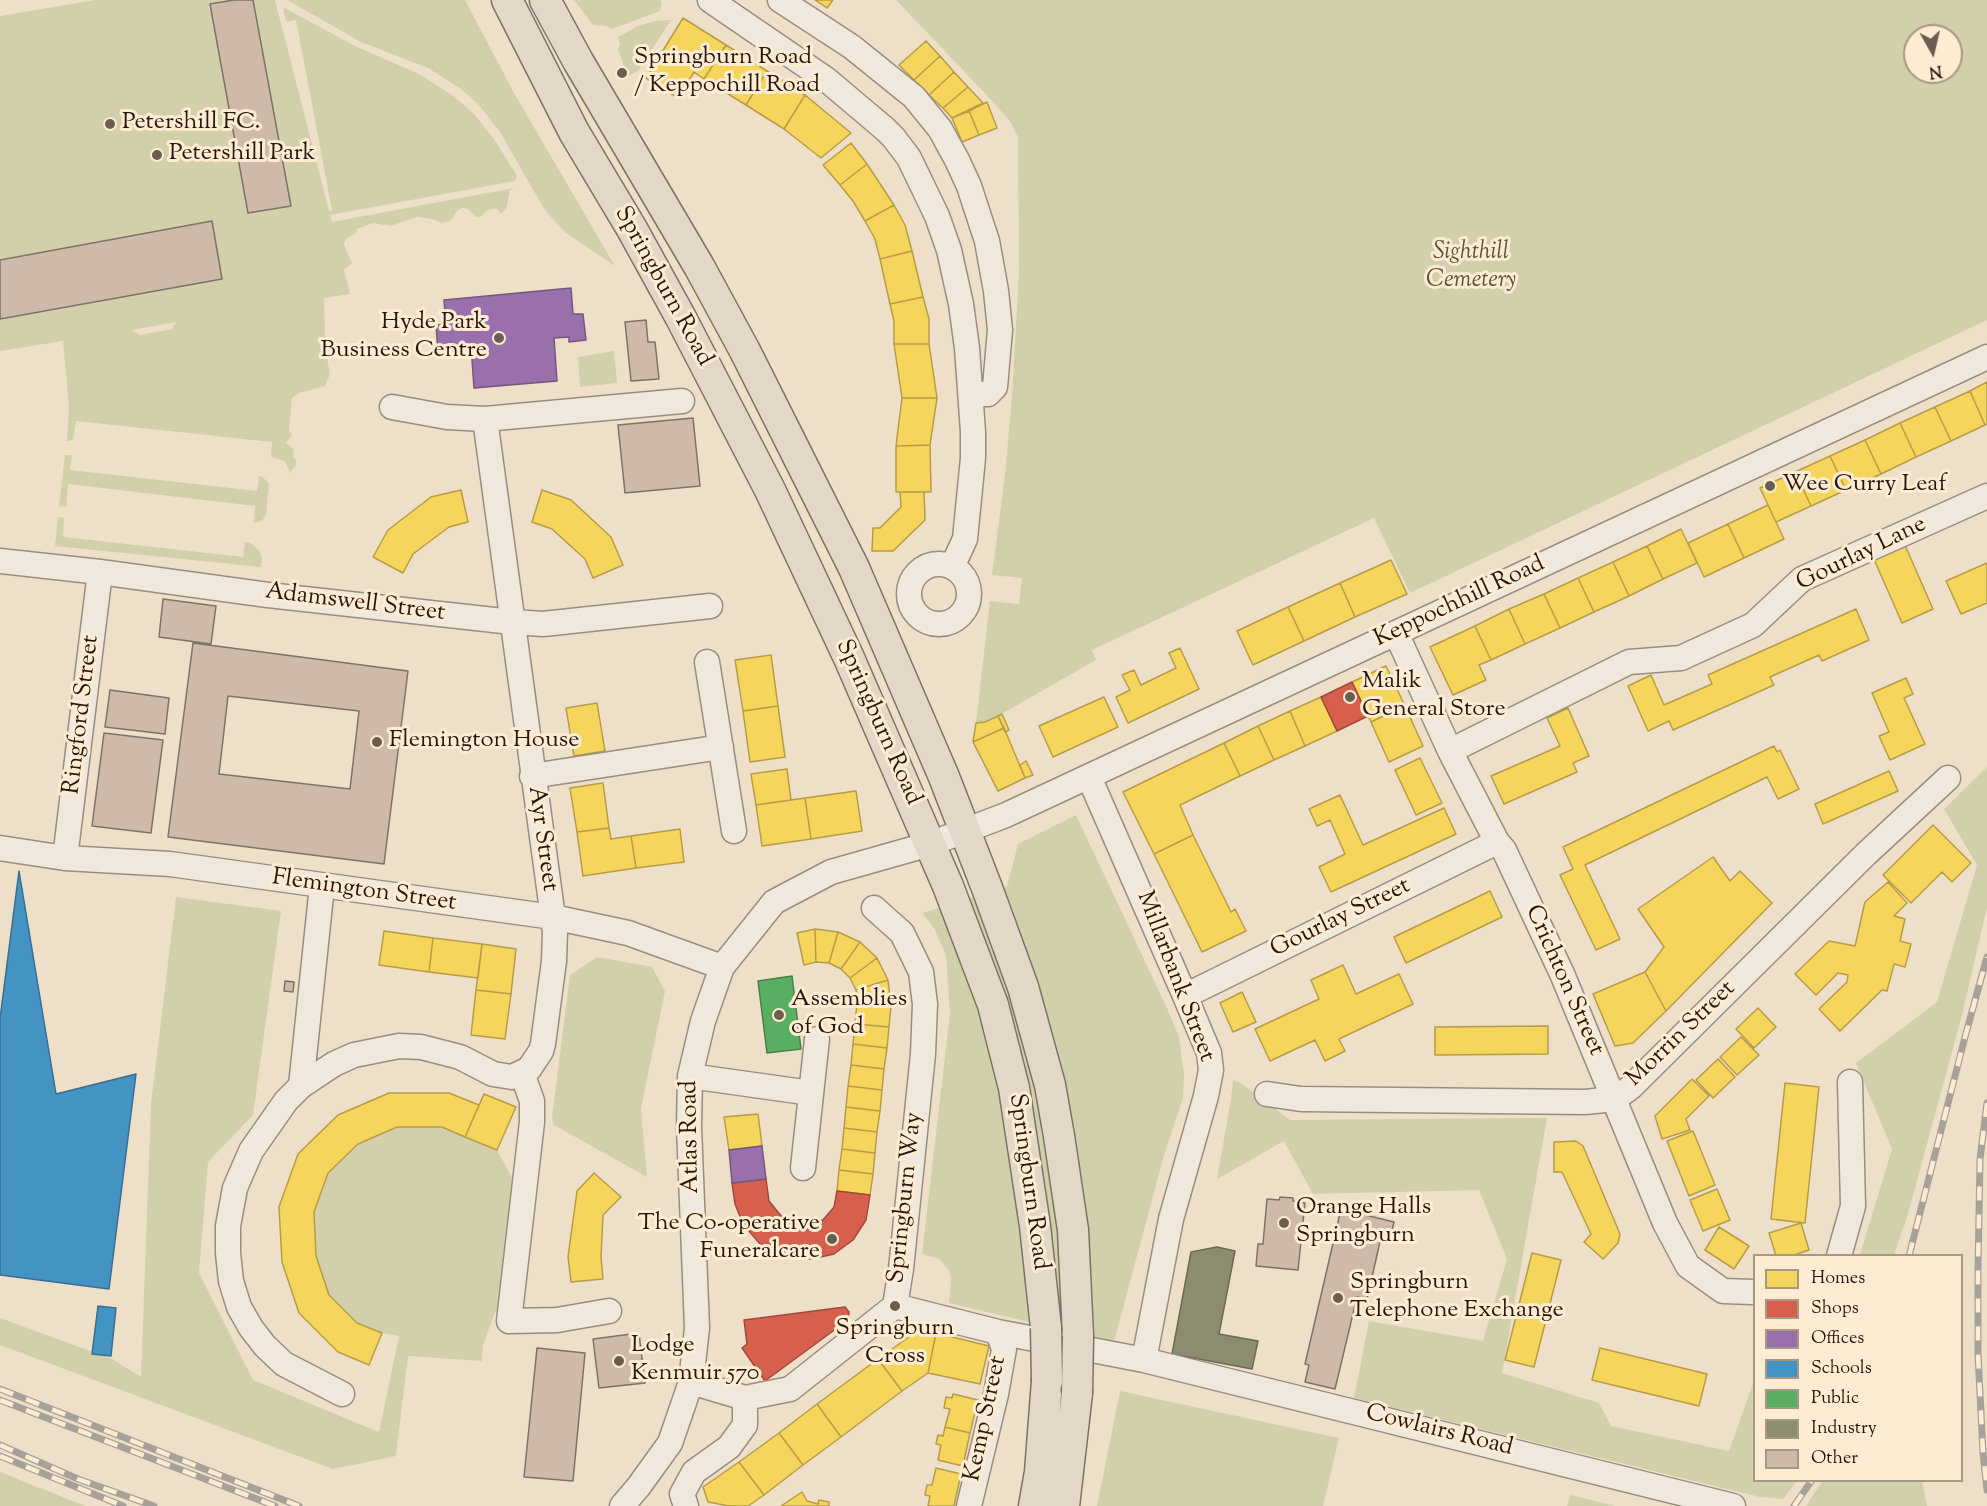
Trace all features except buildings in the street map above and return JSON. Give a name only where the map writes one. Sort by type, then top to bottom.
[{"type":"main road","name":"Springburn Road","points":[[507,0],[574,132],[681,318],[765,480],[849,658],[977,959],[1004,1043],[1025,1150],[1046,1328],[1047,1380],[1040,1472],[1034,1506]]},
{"type":"main road","name":"Springburn Road","points":[[545,0],[578,61],[700,268],[796,451],[878,620],[965,832],[1023,987],[1050,1085],[1072,1220],[1078,1336],[1077,1393],[1064,1506]]},
{"type":"street","points":[[710,0],[844,93],[894,138],[909,159],[937,216],[951,257],[963,319],[973,458],[965,538],[952,567]]},
{"type":"street","points":[[780,0],[852,46],[914,97],[936,123],[957,160],[971,192],[987,241],[995,282],[1000,330],[995,387],[988,394],[970,394]]},
{"type":"street","name":"Keppochhill Road","points":[[930,844],[965,832],[1089,777],[1987,357]]},
{"type":"street","points":[[392,407],[447,417],[484,420],[682,401]]},
{"type":"street","name":"Ayr Street","points":[[484,420],[556,942],[543,1044],[535,1061],[529,1069],[522,1073]]},
{"type":"street","name":"Gourlay Lane","points":[[1450,750],[1629,662],[1680,658],[1753,625],[1802,579],[1987,496]]},
{"type":"street","name":"Adamswell Street","points":[[0,561],[268,595],[543,624],[710,606]]},
{"type":"street","name":"Ringford Street","points":[[65,858],[100,572]]},
{"type":"street","name":"Crichton Street","points":[[1396,633],[1450,750],[1497,842],[1504,850],[1563,976],[1665,1223],[1688,1266],[1723,1291],[1753,1292]]},
{"type":"street","points":[[707,662],[734,831]]},
{"type":"street","points":[[532,776],[721,747]]},
{"type":"street","name":"Millarbank Street","points":[[1089,777],[1141,892],[1209,1053],[1211,1070],[1206,1096],[1170,1219],[1144,1360]]},
{"type":"street","name":"Morrin Street","points":[[1267,1094],[1301,1100],[1586,1102],[1615,1099],[1630,1087],[1866,854],[1948,778]]},
{"type":"street","name":"Gourlay Street","points":[[1185,996],[1497,842]]},
{"type":"street","name":"Atlas Road","points":[[622,1506],[670,1443],[692,1382],[697,1328],[689,1127],[690,1076],[703,1021],[722,967],[774,902],[831,872],[930,844]]},
{"type":"street","name":"Flemington Street","points":[[0,848],[65,858],[171,864],[553,917],[628,933],[722,967]]},
{"type":"street","points":[[301,1086],[322,886]]},
{"type":"street","name":"Springburn Way","points":[[692,1382],[745,1398],[790,1389],[895,1306],[901,1269],[923,1054],[925,1004],[921,972],[902,933],[874,908]]},
{"type":"street","points":[[803,1168],[817,1040]]},
{"type":"street","points":[[342,1394],[284,1364],[265,1346],[251,1328],[239,1307],[231,1281],[228,1226],[235,1188],[243,1166],[263,1132],[286,1101],[301,1086],[334,1064],[354,1055],[399,1046],[421,1047],[460,1057],[503,1077],[512,1077],[522,1073],[532,1101],[532,1122],[509,1322],[556,1320],[609,1311]]},
{"type":"street","points":[[690,1076],[811,1093]]},
{"type":"street","points":[[1840,1254],[1853,1206],[1850,1082]]},
{"type":"street","points":[[895,1306],[998,1332]]},
{"type":"street","name":"Cowlairs Road","points":[[998,1332],[1144,1360],[1733,1506]]},
{"type":"street","name":"Kemp Street","points":[[969,1506],[996,1394],[1004,1349],[998,1332]]},
{"type":"street","points":[[686,1506],[682,1494],[694,1472],[729,1447],[745,1425],[745,1398]]},
{"type":"green space","name":"Petershill Park","points":[[95,0],[275,0],[329,211],[332,210],[296,20],[286,22],[283,7],[353,45],[419,74],[452,95],[475,115],[494,139],[517,176],[515,181],[330,215],[332,222],[514,188],[510,190],[506,209],[501,214],[497,209],[493,209],[476,217],[468,209],[462,208],[456,212],[451,221],[441,223],[433,219],[417,217],[390,226],[373,223],[357,229],[356,233],[346,239],[345,248],[352,263],[344,270],[350,294],[324,298],[325,348],[330,374],[325,386],[299,393],[292,398],[289,430],[292,435],[286,443],[294,449],[293,457],[296,465],[290,473],[285,461],[271,457],[272,442],[76,421],[73,440],[67,441],[69,406],[63,341],[0,351],[0,16]],"holes":[[[176,322],[172,329],[140,335],[132,330]]]},
{"type":"green space","points":[[287,0],[465,0],[514,93],[615,266],[566,233],[551,217],[500,132],[478,104],[461,89],[428,68],[361,42]]},
{"type":"green space","points":[[574,0],[660,0],[662,2],[660,11],[612,29],[593,25]]},
{"type":"green space","name":"Sighthill Cemetery","points":[[896,0],[1987,0],[1987,320],[1410,593],[1374,518],[1092,650],[1096,660],[998,716],[976,723],[990,601],[1019,604],[1022,578],[992,575],[1005,475],[1019,273],[1018,137],[1010,121]]},
{"type":"green space","points":[[671,20],[638,71],[628,76],[618,50],[620,44],[618,37],[638,26],[654,21]]},
{"type":"green space","points":[[614,351],[617,383],[580,387],[578,357]]},
{"type":"green space","points":[[65,455],[72,455],[70,470],[257,491],[259,476],[262,476],[269,484],[266,515],[262,521],[254,523],[255,506],[68,484],[66,507],[59,506]]},
{"type":"green space","points":[[58,517],[64,518],[63,537],[243,557],[245,542],[250,543],[260,551],[261,567],[55,546]]},
{"type":"green space","points":[[1987,767],[1987,907],[1962,1015],[1908,1214],[1894,1254],[1860,1254],[1892,1149],[1856,1063],[1937,1002],[1977,865],[1944,809]]},
{"type":"green space","points":[[1076,815],[1167,1008],[1179,1037],[1184,1074],[1183,1098],[1164,1155],[1114,1342],[949,1303],[951,1279],[949,1270],[939,1259],[922,1254],[950,1013],[946,955],[934,928],[922,913],[1007,887],[1018,844]]},
{"type":"green space","points":[[176,897],[281,911],[253,1115],[208,1162],[199,1273],[253,1380],[379,1432],[399,1336],[382,1333],[357,1323],[329,1295],[316,1256],[314,1212],[328,1173],[358,1144],[397,1127],[442,1127],[497,1150],[516,1185],[501,1296],[483,1345],[482,1361],[408,1356],[396,1456],[333,1469],[0,1345],[0,1318],[112,1359],[141,1377],[151,1104]]},
{"type":"green space","points":[[597,957],[652,967],[665,991],[641,1109],[647,1177],[554,1125],[552,1118],[570,975]]},
{"type":"green space","points":[[1233,1080],[1241,1083],[1290,1120],[1547,1118],[1502,1373],[1599,1403],[1611,1426],[1729,1451],[1753,1384],[1753,1482],[1796,1482],[1783,1499],[1760,1497],[1354,1398],[1369,1321],[1483,1341],[1507,1259],[1479,1190],[1313,1194],[1284,1141],[1217,1179]]},
{"type":"green space","points":[[1120,1391],[1339,1438],[1323,1506],[1097,1506]]},
{"type":"green space","points":[[0,1472],[75,1502],[86,1506],[0,1506]]},
{"type":"green space","points":[[1822,1482],[1922,1482],[1927,1506],[1806,1506]]},
{"type":"green space","points":[[1570,1495],[1616,1506],[1567,1506]]},
{"type":"railway","points":[[1910,1254],[1987,957]]},
{"type":"railway","points":[[1987,1103],[1980,1159],[1978,1269],[1978,1354],[1987,1490]]},
{"type":"railway","points":[[0,1389],[299,1506]]},
{"type":"railway","points":[[0,1400],[275,1506]]},
{"type":"railway","points":[[0,1445],[78,1479],[154,1506]]},
{"type":"railway","points":[[0,1456],[123,1506]]},
{"type":"railway","points":[[1794,1506],[1811,1482]]},
{"type":"place","name":"Springburn Road / Keppochill Road","points":[[622,73]]},
{"type":"place","name":"Petershill FC.","points":[[110,124]]},
{"type":"place","name":"Petershill Park","points":[[157,155]]},
{"type":"place","name":"Hyde Park Business Centre","points":[[499,338]]},
{"type":"place","name":"Wee Curry Leaf","points":[[1770,486]]},
{"type":"place","name":"Malik General Store","points":[[1350,697]]},
{"type":"place","name":"Flemington House","points":[[377,742]]},
{"type":"place","name":"Assemblies of God","points":[[779,1015]]},
{"type":"place","name":"Orange Halls Springburn","points":[[1284,1223]]},
{"type":"place","name":"The Co-operative Funeralcare","points":[[832,1239]]},
{"type":"place","name":"Springburn Telephone Exchange","points":[[1338,1298]]},
{"type":"place","name":"Springburn Cross","points":[[895,1306]]},
{"type":"place","name":"Lodge Kenmuir 570","points":[[619,1361]]}]
